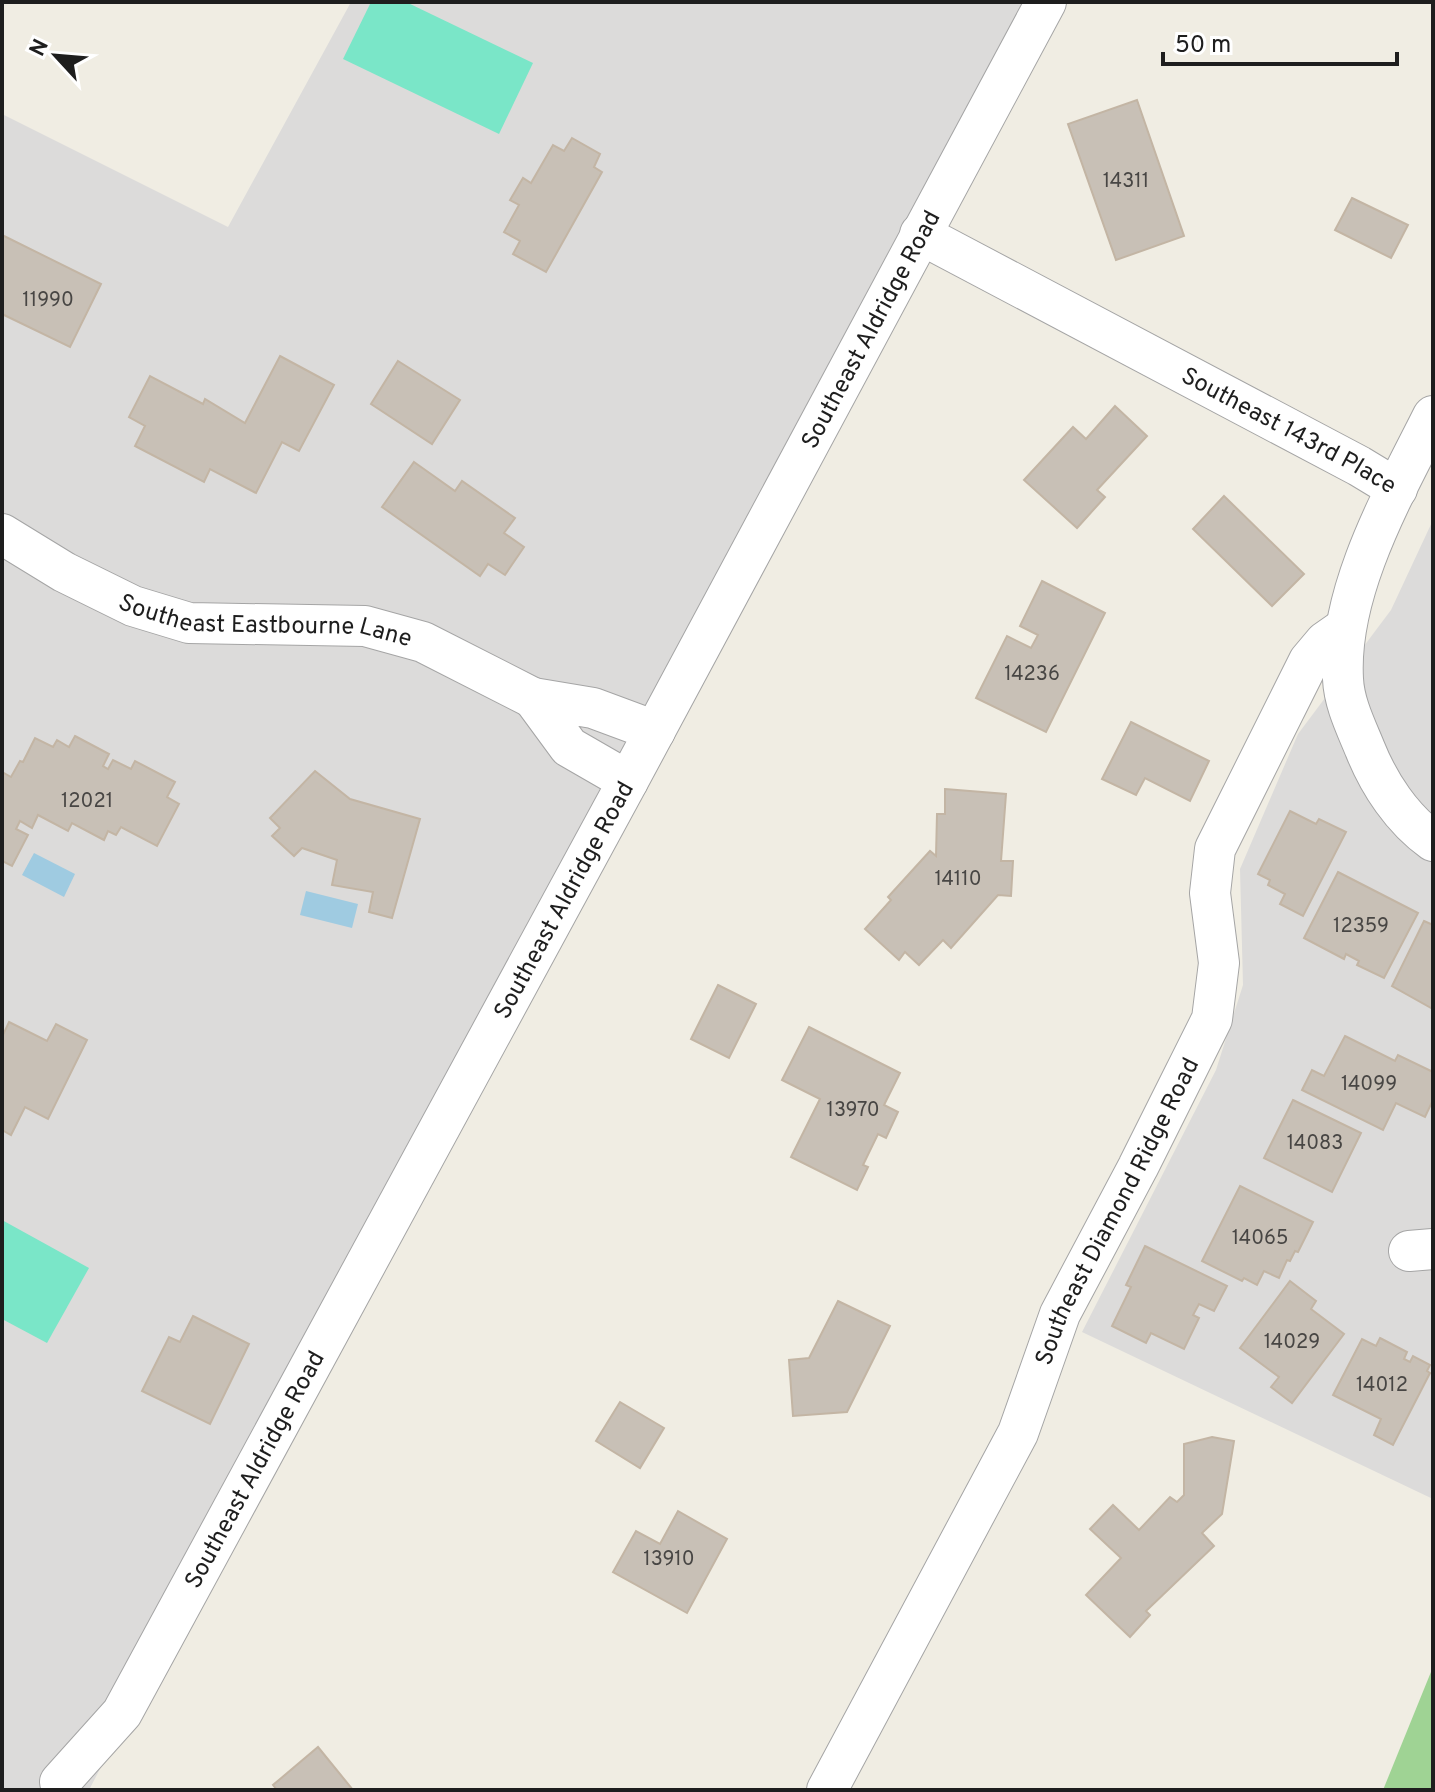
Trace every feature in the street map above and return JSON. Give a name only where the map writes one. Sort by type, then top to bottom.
[{"type":"street","name":"Southeast Aldridge Road","points":[[60,1782],[122,1713],[1046,2]]},
{"type":"street","name":"Southeast 143rd Place","points":[[920,234],[1397,489],[1360,574],[1349,609],[1345,628],[1343,682],[1347,702],[1371,764],[1402,812],[1433,841]]},
{"type":"street","points":[[1397,489],[1433,416]]},
{"type":"street","name":"Southeast Eastbourne Lane","points":[[2,534],[64,572],[133,606],[189,623],[365,626],[423,642],[533,698]]},
{"type":"street","name":"Southeast Diamond Ridge Road","points":[[827,1790],[1018,1433],[1060,1314],[1212,1019],[1219,963],[1210,893],[1215,849],[1309,661],[1325,642],[1345,628]]},
{"type":"street","points":[[533,698],[593,708],[655,731]]},
{"type":"street","points":[[533,698],[569,747],[628,781]]},
{"type":"shaded area","points":[[351,2],[1023,2],[89,1790],[2,1790],[2,114],[228,227]]},
{"type":"shaded area","points":[[1433,520],[1433,1499],[1082,1332],[1216,1070],[1243,985],[1240,869],[1298,734],[1391,610]]},
{"type":"green space","points":[[371,2],[406,2],[533,63],[499,134],[343,59]]},
{"type":"green space","points":[[2,1220],[89,1268],[47,1343],[2,1319]]},
{"type":"green space","points":[[1433,1667],[1433,1790],[1383,1790]]},
{"type":"water","points":[[34,853],[75,874],[64,897],[22,875]]},
{"type":"water","points":[[306,891],[358,904],[352,928],[300,915]]},
{"type":"building","points":[[1137,100],[1184,236],[1116,260],[1068,124]]},
{"type":"building","points":[[572,138],[600,154],[594,167],[602,172],[546,272],[513,254],[520,241],[504,232],[519,205],[510,200],[523,178],[531,183],[553,145],[564,151]]},
{"type":"building","points":[[1352,198],[1408,225],[1391,258],[1335,230]]},
{"type":"building","points":[[2,235],[101,284],[70,347],[2,314]]},
{"type":"building","points":[[280,356],[334,385],[299,451],[282,442],[256,493],[210,469],[204,482],[135,446],[145,426],[129,417],[150,376],[203,404],[205,399],[245,423]]},
{"type":"building","points":[[398,361],[460,400],[432,444],[371,404]]},
{"type":"building","points":[[1115,406],[1147,436],[1097,490],[1105,497],[1077,528],[1024,480],[1073,427],[1086,439]]},
{"type":"building","points":[[414,462],[455,491],[462,481],[515,518],[504,533],[524,547],[505,575],[488,564],[480,576],[382,507]]},
{"type":"building","points":[[1224,496],[1304,574],[1272,606],[1193,529]]},
{"type":"building","points":[[1042,581],[1105,613],[1046,732],[976,698],[1007,636],[1031,648],[1038,635],[1020,626]]},
{"type":"building","points":[[1131,722],[1209,761],[1190,801],[1145,778],[1136,795],[1102,779]]},
{"type":"building","points":[[75,736],[109,754],[103,766],[108,769],[113,760],[131,769],[135,761],[175,782],[167,797],[179,804],[157,846],[121,827],[116,835],[108,831],[104,840],[72,823],[68,831],[38,815],[32,828],[20,821],[16,829],[28,835],[12,866],[2,861],[2,772],[11,777],[35,738],[53,747],[57,740],[69,747]]},
{"type":"building","points":[[315,771],[350,799],[420,819],[392,918],[369,912],[373,892],[332,885],[337,860],[302,848],[294,856],[272,836],[280,828],[270,818]]},
{"type":"building","points":[[945,789],[1006,794],[1001,861],[1013,861],[1011,896],[998,895],[951,948],[943,940],[919,965],[905,952],[899,960],[865,929],[891,900],[888,897],[930,851],[936,856],[937,814],[945,814]]},
{"type":"building","points":[[1290,811],[1316,824],[1319,819],[1346,832],[1303,916],[1280,904],[1285,894],[1268,885],[1270,880],[1258,874]]},
{"type":"building","points":[[1338,872],[1418,913],[1384,978],[1357,965],[1359,961],[1346,954],[1344,959],[1304,938]]},
{"type":"building","points":[[1424,921],[1433,925],[1433,1009],[1392,986]]},
{"type":"building","points":[[718,985],[756,1004],[729,1058],[691,1039]]},
{"type":"building","points":[[9,1022],[47,1041],[56,1024],[87,1040],[48,1119],[25,1107],[11,1135],[2,1130],[2,1037]]},
{"type":"building","points":[[809,1027],[900,1073],[884,1105],[898,1112],[886,1138],[878,1134],[863,1165],[868,1167],[857,1190],[791,1157],[820,1099],[782,1080]]},
{"type":"building","points":[[1345,1036],[1395,1061],[1398,1055],[1433,1072],[1433,1100],[1425,1117],[1396,1103],[1383,1130],[1302,1090],[1312,1070],[1324,1076]]},
{"type":"building","points":[[1293,1100],[1361,1133],[1332,1192],[1264,1158]]},
{"type":"building","points":[[1240,1186],[1313,1222],[1298,1252],[1295,1251],[1290,1261],[1287,1260],[1279,1278],[1264,1271],[1257,1285],[1202,1261]]},
{"type":"building","points":[[1145,1246],[1227,1286],[1214,1311],[1199,1304],[1193,1315],[1199,1318],[1184,1349],[1151,1333],[1146,1343],[1112,1326],[1131,1287],[1126,1285]]},
{"type":"building","points":[[1290,1281],[1316,1301],[1311,1309],[1344,1334],[1292,1403],[1271,1387],[1279,1377],[1240,1348]]},
{"type":"building","points":[[838,1301],[890,1326],[847,1412],[793,1416],[789,1360],[809,1358]]},
{"type":"building","points":[[193,1316],[249,1344],[210,1424],[142,1391],[169,1337],[180,1342]]},
{"type":"building","points":[[1380,1338],[1407,1352],[1404,1359],[1410,1362],[1413,1356],[1430,1365],[1427,1371],[1430,1373],[1393,1445],[1374,1435],[1381,1419],[1333,1395],[1362,1339],[1376,1346]]},
{"type":"building","points":[[620,1402],[664,1428],[640,1468],[596,1441]]},
{"type":"building","points":[[1212,1437],[1234,1441],[1222,1514],[1202,1533],[1214,1546],[1146,1611],[1150,1615],[1130,1637],[1086,1595],[1121,1558],[1090,1529],[1113,1505],[1139,1530],[1170,1497],[1177,1502],[1184,1495],[1184,1444]]},
{"type":"building","points":[[678,1511],[727,1539],[687,1613],[613,1572],[636,1531],[660,1544]]},
{"type":"building","points":[[318,1747],[353,1790],[277,1790],[273,1785]]}]
